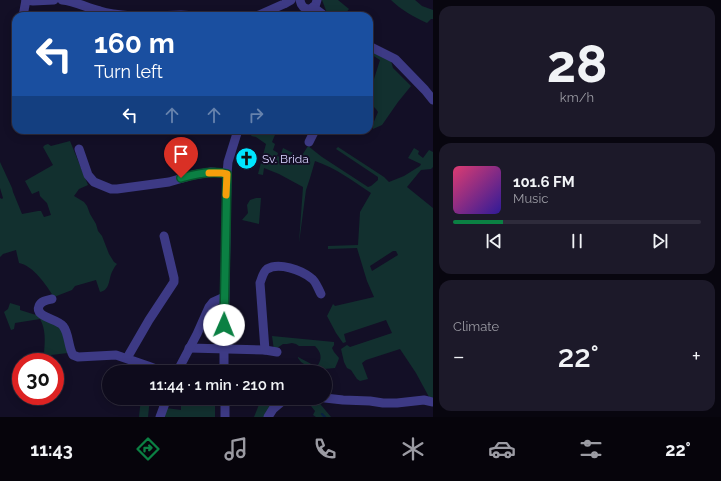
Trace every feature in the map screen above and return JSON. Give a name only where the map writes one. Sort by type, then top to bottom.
[{"type":"street","points":[[24,12],[26,0],[54,0]]},
{"type":"street","points":[[70,0],[102,12]]},
{"type":"street","points":[[267,12],[288,2],[307,7],[318,12]]},
{"type":"street","points":[[373,48],[395,59],[433,100]]},
{"type":"street","points":[[224,365],[227,174],[228,162],[237,134]]},
{"type":"street","points":[[309,142],[313,134]]},
{"type":"street","points":[[79,149],[88,175],[94,182],[111,189],[169,182],[205,173],[227,174]]},
{"type":"street","points":[[127,358],[149,320],[174,282],[164,236]]},
{"type":"street","points":[[265,350],[260,283],[264,273],[268,269],[279,266],[294,268],[312,278],[321,294]]},
{"type":"street","points":[[180,365],[209,307],[213,302],[224,297]]},
{"type":"street","points":[[52,299],[39,305],[38,312],[41,315],[62,324],[73,355],[78,357],[116,355],[146,365]]},
{"type":"street","points":[[189,348],[265,350],[277,352]]},
{"type":"street","points":[[332,399],[383,403],[424,400],[433,402]]},
{"type":"street","points":[[160,417],[164,405]]},
{"type":"street","points":[[225,405],[225,417]]},
{"type":"street","points":[[268,417],[278,405]]},
{"type":"green space","points":[[322,0],[338,0],[349,9],[346,12],[327,12]]},
{"type":"green space","points":[[391,0],[415,0],[422,6],[433,10],[433,19],[427,23],[408,13]]},
{"type":"green space","points":[[373,50],[391,61],[393,68],[411,86],[382,125],[373,129],[373,124],[378,112],[373,106],[373,79],[380,60],[373,56]]},
{"type":"green space","points":[[252,134],[275,134],[272,142],[275,144],[273,150],[278,153],[277,156],[283,158],[281,154],[283,148],[301,157],[308,146],[368,187],[378,180],[378,177],[336,149],[338,147],[384,177],[389,182],[404,176],[420,166],[421,164],[408,158],[414,148],[419,151],[418,154],[423,158],[429,150],[433,152],[433,167],[431,169],[421,170],[407,187],[433,208],[433,398],[429,397],[416,373],[400,349],[366,360],[362,363],[368,379],[360,381],[351,370],[347,368],[341,349],[347,345],[350,347],[392,333],[386,320],[344,334],[346,342],[343,343],[327,316],[333,304],[335,306],[374,297],[367,281],[357,248],[328,249],[328,246],[358,245],[360,212],[371,193],[337,171],[315,161],[306,190],[299,243],[303,187],[264,168],[263,175],[258,174],[266,144],[256,137],[251,136]],"holes":[[[393,251],[396,251],[398,255],[372,271],[370,266]]]},
{"type":"green space","points":[[70,141],[88,185],[79,189],[74,196],[84,202],[87,206],[109,254],[117,264],[111,273],[108,286],[104,291],[100,292],[96,280],[75,286],[72,290],[54,297],[35,272],[19,263],[16,250],[3,254],[0,257],[0,198],[3,198],[0,188],[0,162],[22,214],[41,211],[44,217],[51,215],[47,203],[40,196],[39,191],[32,194],[25,181],[53,165],[43,147],[45,145],[48,144],[51,146]]},
{"type":"green space","points":[[261,198],[259,224],[242,220],[248,213],[247,205],[250,200]]},
{"type":"green space","points":[[10,303],[20,306],[20,310],[61,326],[68,353],[44,353],[44,331],[40,319],[15,323],[14,329],[11,330],[4,312],[8,309]]},
{"type":"green space","points":[[272,336],[334,342],[332,348],[339,358],[335,368],[332,368],[332,365],[318,365],[321,358],[319,351],[315,346],[299,346],[292,343],[283,344],[274,350]]},
{"type":"green space","points":[[298,357],[313,365],[306,365],[301,362]]},
{"type":"green space","points":[[140,405],[149,405],[148,417],[139,417]]},
{"type":"green space","points":[[181,405],[215,405],[215,417],[164,417],[166,408],[181,410]]},
{"type":"green space","points":[[259,405],[276,405],[265,417],[254,417]]},
{"type":"green space","points":[[309,405],[321,405],[331,417],[316,417],[313,415],[315,411]]},
{"type":"waterway","points":[[322,414],[325,417]]},
{"type":"slow traffic","points":[[209,173],[227,174],[226,195]]},
{"type":"place","name":"Sv. Brida","points":[[247,159]]},
{"type":"route","points":[[181,178],[211,172],[227,174],[224,325]]}]
